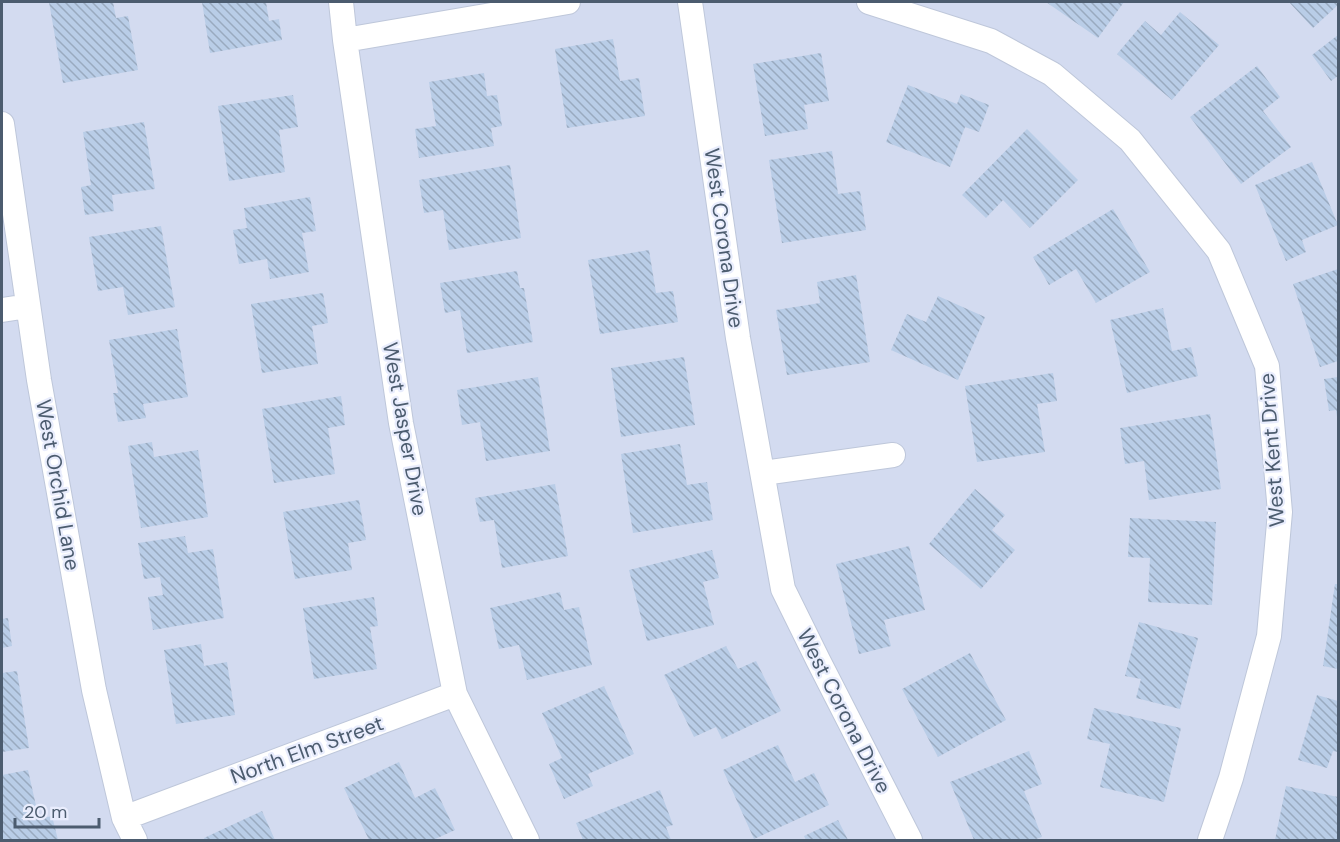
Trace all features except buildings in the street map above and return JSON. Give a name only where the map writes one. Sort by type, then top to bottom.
[{"type":"street","name":"West Jasper Drive","points":[[341,2],[401,423],[455,694],[527,840]]},
{"type":"street","points":[[345,40],[568,2]]},
{"type":"street","name":"West Corona Drive","points":[[690,2],[738,338],[783,589],[910,840]]},
{"type":"street","name":"West Kent Drive","points":[[869,2],[991,41],[1052,74],[1130,140],[1219,251],[1267,366],[1280,512],[1269,636],[1231,778],[1210,840]]},
{"type":"street","name":"West Orchid Lane","points":[[2,124],[39,380],[94,690],[124,818],[135,840]]},
{"type":"street","points":[[2,310],[28,306]]},
{"type":"street","points":[[763,473],[893,455]]},
{"type":"street","name":"North Elm Street","points":[[124,818],[455,694]]},
{"type":"shaded area","points":[[2,2],[1338,2],[1338,840],[2,840]]}]
